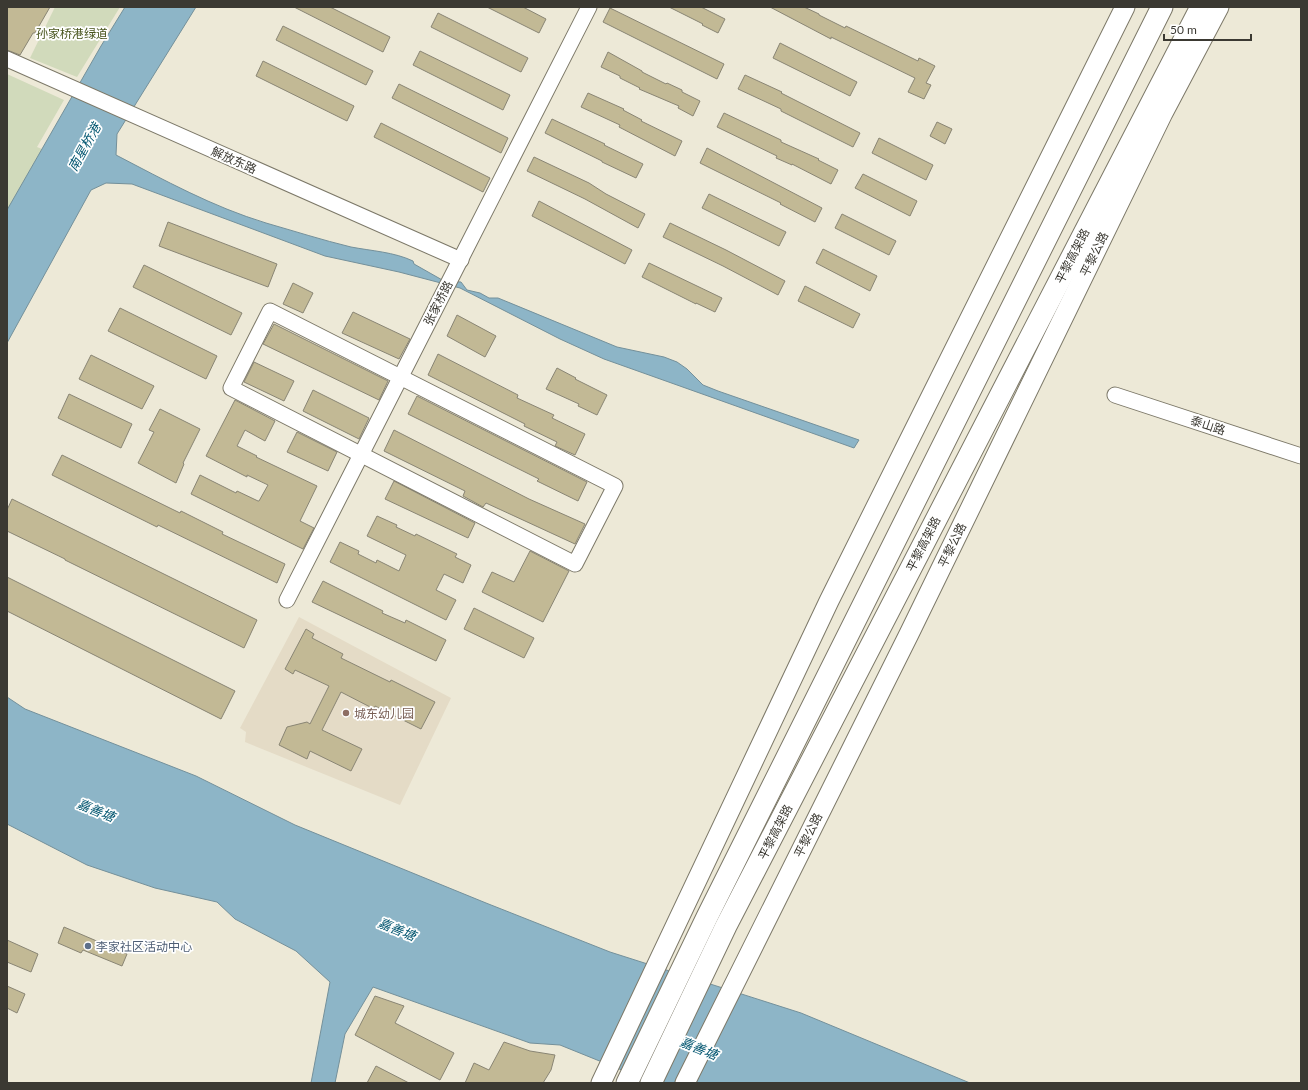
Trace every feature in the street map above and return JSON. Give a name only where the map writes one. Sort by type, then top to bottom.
[{"type":"highway","name":"平黎高架路","points":[[627,1083],[711,910],[1162,7]]},
{"type":"highway","name":"平黎高架路","points":[[651,1083],[730,918],[1201,7]]},
{"type":"main road","points":[[601,1083],[829,601],[1125,7]]},
{"type":"main road","name":"平黎公路","points":[[685,1083],[909,634],[1162,114],[1219,7]]},
{"type":"street","name":"张家桥路","points":[[287,600],[589,7]]},
{"type":"street","name":"解放东路","points":[[7,59],[461,260]]},
{"type":"street","points":[[270,311],[615,486],[575,564],[361,454],[230,388],[270,311]]},
{"type":"street","name":"泰山路","points":[[1115,395],[1301,456]]},
{"type":"shaded area","name":"城东幼儿园","points":[[299,617],[451,698],[400,805],[245,742],[246,732],[240,728]]},
{"type":"green space","name":"孙家桥港绿道","points":[[55,7],[120,7],[77,77],[30,58]]},
{"type":"green space","points":[[7,74],[64,100],[37,147],[42,149],[7,211]]},
{"type":"water","name":"南星桥港","points":[[125,7],[196,7],[117,134],[116,155],[189,192],[246,217],[351,247],[406,258],[444,281],[461,282],[467,290],[480,293],[489,298],[498,298],[617,347],[664,357],[677,362],[687,369],[703,385],[859,440],[854,448],[604,359],[560,339],[460,288],[399,272],[325,256],[132,184],[106,183],[91,190],[7,343],[7,210]]},
{"type":"water","name":"嘉善塘","points":[[7,697],[25,709],[196,776],[295,825],[486,903],[610,952],[801,1013],[970,1083],[654,1083],[560,1045],[530,1043],[373,987],[345,1034],[335,1083],[311,1083],[330,982],[296,951],[235,919],[217,902],[155,888],[87,865],[7,824]]},
{"type":"building","points":[[7,7],[50,7],[20,55],[7,50]]},
{"type":"building","points":[[294,7],[330,7],[390,37],[383,52]]},
{"type":"building","points":[[487,7],[523,7],[546,19],[539,33]]},
{"type":"building","points":[[669,7],[701,7],[725,19],[718,33]]},
{"type":"building","points":[[770,7],[804,7],[845,28],[846,26],[918,61],[919,58],[935,66],[926,83],[931,85],[924,99],[908,92],[915,78],[831,37],[831,39]]},
{"type":"building","points":[[610,8],[724,64],[717,79],[603,22]]},
{"type":"building","points":[[438,13],[528,58],[521,72],[431,27]]},
{"type":"building","points":[[283,26],[373,71],[366,85],[276,40]]},
{"type":"building","points":[[780,43],[857,82],[850,96],[773,58]]},
{"type":"building","points":[[420,51],[510,95],[503,110],[413,65]]},
{"type":"building","points":[[608,52],[642,72],[682,90],[682,92],[700,101],[693,116],[678,108],[679,106],[639,89],[640,88],[620,78],[620,76],[601,67]]},
{"type":"building","points":[[263,61],[354,106],[347,121],[256,76]]},
{"type":"building","points":[[745,75],[782,92],[781,93],[860,133],[853,147],[781,111],[781,109],[738,89]]},
{"type":"building","points":[[399,84],[508,138],[501,153],[392,98]]},
{"type":"building","points":[[588,93],[624,109],[623,110],[642,120],[641,121],[682,141],[675,156],[619,127],[620,125],[581,107]]},
{"type":"building","points":[[724,113],[781,140],[781,142],[819,159],[818,160],[838,170],[831,184],[792,164],[776,158],[777,156],[717,127]]},
{"type":"building","points":[[552,119],[643,164],[636,178],[545,133]]},
{"type":"building","points":[[937,122],[952,129],[945,144],[930,136]]},
{"type":"building","points":[[381,123],[490,178],[483,192],[374,137]]},
{"type":"building","points":[[879,138],[933,165],[926,180],[872,153]]},
{"type":"building","points":[[707,148],[822,208],[815,222],[780,204],[781,203],[700,163]]},
{"type":"building","points":[[534,157],[589,183],[606,194],[645,214],[638,228],[585,199],[527,171]]},
{"type":"building","points":[[863,174],[917,201],[910,216],[855,188]]},
{"type":"building","points":[[709,194],[786,232],[779,246],[702,208]]},
{"type":"building","points":[[539,201],[632,250],[625,264],[532,216]]},
{"type":"building","points":[[842,214],[896,241],[889,255],[835,228]]},
{"type":"building","points":[[168,222],[277,264],[268,287],[159,246]]},
{"type":"building","points":[[670,223],[785,281],[778,295],[663,237]]},
{"type":"building","points":[[823,249],[877,276],[870,291],[816,263]]},
{"type":"building","points":[[649,263],[722,298],[715,312],[642,277]]},
{"type":"building","points":[[144,265],[242,313],[231,335],[133,287]]},
{"type":"building","points":[[293,283],[313,293],[303,313],[283,304]]},
{"type":"building","points":[[805,286],[860,314],[853,328],[798,301]]},
{"type":"building","points":[[120,308],[217,356],[206,379],[108,331]]},
{"type":"building","points":[[353,312],[410,339],[399,359],[342,333]]},
{"type":"building","points":[[457,315],[496,336],[485,357],[447,336]]},
{"type":"building","points":[[274,324],[388,381],[379,400],[263,344]]},
{"type":"building","points":[[438,354],[518,395],[517,398],[554,415],[552,418],[585,434],[575,455],[555,446],[557,442],[524,426],[525,424],[428,375]]},
{"type":"building","points":[[91,355],[154,386],[142,409],[79,379]]},
{"type":"building","points":[[254,362],[294,381],[284,401],[244,382]]},
{"type":"building","points":[[557,368],[607,395],[597,415],[578,406],[579,404],[546,389]]},
{"type":"building","points":[[313,390],[369,418],[359,439],[303,411]]},
{"type":"building","points":[[69,394],[132,424],[121,448],[58,418]]},
{"type":"building","points":[[417,396],[587,482],[578,501],[537,481],[539,479],[408,414]]},
{"type":"building","points":[[235,400],[275,421],[265,441],[245,430],[237,446],[257,456],[256,457],[317,486],[300,521],[314,528],[303,549],[191,494],[200,475],[236,493],[237,491],[258,501],[268,485],[247,475],[247,477],[206,456]]},
{"type":"building","points":[[160,409],[200,429],[183,463],[184,464],[176,483],[138,463],[154,432],[149,430]]},
{"type":"building","points":[[394,430],[529,499],[585,524],[575,544],[486,503],[483,507],[463,496],[465,491],[384,451]]},
{"type":"building","points":[[297,432],[337,452],[328,471],[287,452]]},
{"type":"building","points":[[62,455],[180,513],[181,511],[223,532],[222,534],[285,564],[277,583],[158,525],[157,527],[52,475]]},
{"type":"building","points":[[394,481],[475,523],[468,538],[385,499]]},
{"type":"building","points":[[12,499],[257,620],[244,648],[7,531],[7,510]]},
{"type":"building","points":[[377,516],[397,525],[396,527],[415,536],[416,534],[457,554],[455,557],[471,565],[463,583],[444,574],[436,590],[456,600],[446,620],[330,562],[340,542],[359,551],[358,554],[376,563],[377,560],[399,571],[406,555],[367,536]]},
{"type":"building","points":[[530,551],[569,571],[543,622],[482,592],[492,572],[514,582]]},
{"type":"building","points":[[7,577],[235,691],[221,719],[7,611]]},
{"type":"building","points":[[323,581],[383,611],[382,613],[405,623],[406,620],[446,640],[436,661],[312,602]]},
{"type":"building","points":[[474,608],[534,638],[524,658],[464,629]]},
{"type":"building","points":[[306,629],[314,634],[312,638],[343,654],[341,658],[390,682],[391,680],[435,702],[421,729],[375,706],[374,709],[341,692],[322,730],[362,749],[351,771],[310,751],[307,759],[279,745],[287,727],[307,722],[310,724],[329,686],[295,670],[293,674],[285,669]]},
{"type":"building","name":"李家社区活动中心","points":[[64,927],[127,954],[122,966],[83,950],[81,953],[58,943]]},
{"type":"building","points":[[7,940],[38,954],[31,972],[7,962]]},
{"type":"building","points":[[7,986],[25,994],[17,1013],[7,1008]]},
{"type":"building","points":[[375,996],[404,1006],[395,1023],[454,1053],[440,1080],[355,1035]]},
{"type":"building","points":[[504,1042],[530,1051],[555,1055],[551,1070],[543,1083],[465,1083],[474,1063],[489,1070]]},
{"type":"building","points":[[376,1066],[409,1083],[367,1083]]},
{"type":"place","name":"城东幼儿园","points":[[346,713]]},
{"type":"place","name":"李家社区活动中心","points":[[88,946]]}]
